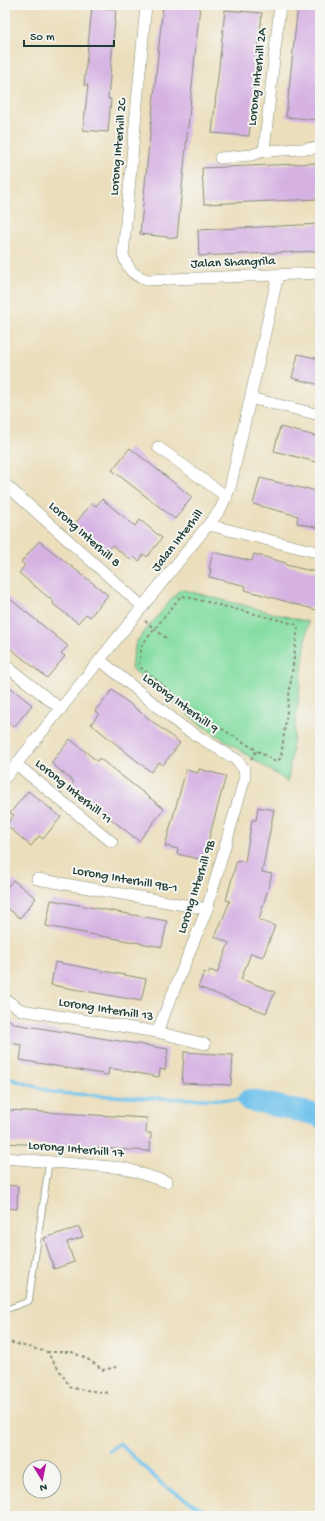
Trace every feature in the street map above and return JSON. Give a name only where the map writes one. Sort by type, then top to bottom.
[{"type":"street","name":"Lorong Interhill 2C","points":[[146,5],[123,255],[128,268],[135,275],[146,280]]},
{"type":"street","name":"Lorong Interhill 2A","points":[[264,151],[280,5]]},
{"type":"street","points":[[220,158],[251,155],[264,151],[320,148]]},
{"type":"street","name":"Jalan Shangrila","points":[[146,280],[320,273]]},
{"type":"street","name":"Jalan Interhill","points":[[5,778],[220,510],[230,488],[278,275]]},
{"type":"street","points":[[250,398],[320,415]]},
{"type":"street","points":[[158,448],[226,497]]},
{"type":"street","name":"Lorong Interhill 8","points":[[5,484],[140,611]]},
{"type":"street","points":[[209,525],[320,553]]},
{"type":"street","name":"Lorong Interhill 9","points":[[100,660],[184,728],[237,760],[244,769]]},
{"type":"street","points":[[5,665],[61,709]]},
{"type":"street","name":"Lorong Interhill 11","points":[[16,764],[112,842]]},
{"type":"street","name":"Lorong Interhill 9B","points":[[157,1032],[207,909],[244,777],[244,769]]},
{"type":"street","name":"Lorong Interhill 9B-1","points":[[37,879],[207,909]]},
{"type":"street","name":"Lorong Interhill 13","points":[[5,999],[21,1010],[157,1032],[205,1044]]},
{"type":"street","name":"Lorong Interhill 17","points":[[5,1158],[124,1168],[167,1182]]},
{"type":"lane","points":[[5,1310],[30,1301],[49,1162]]},
{"type":"path","points":[[183,596],[297,625],[299,629],[281,757],[279,760],[274,761],[204,718],[140,667],[139,662],[142,645],[154,629],[180,597],[183,596]]},
{"type":"path","points":[[140,611],[154,629],[166,638]]},
{"type":"path","points":[[5,1340],[47,1352],[72,1352],[92,1361],[103,1370],[116,1367]]},
{"type":"path","points":[[47,1352],[70,1388],[108,1393]]},
{"type":"green space","points":[[180,589],[308,622],[288,782],[200,724],[131,668],[136,642]]},
{"type":"building","points":[[163,5],[200,5],[177,238],[140,234]]},
{"type":"building","points":[[298,5],[320,5],[320,120],[286,117]]},
{"type":"building","points":[[92,7],[116,9],[108,99],[111,99],[108,132],[83,130],[88,85],[84,85]]},
{"type":"building","points":[[225,10],[262,13],[249,136],[212,133]]},
{"type":"building","points":[[320,163],[320,199],[204,204],[202,168]]},
{"type":"building","points":[[320,224],[320,251],[199,256],[198,230]]},
{"type":"building","points":[[298,354],[320,359],[320,385],[292,378]]},
{"type":"building","points":[[280,427],[320,437],[320,463],[274,451]]},
{"type":"building","points":[[130,448],[192,497],[175,519],[112,470]]},
{"type":"building","points":[[260,478],[320,492],[320,528],[297,523],[298,516],[253,504]]},
{"type":"building","points":[[102,499],[135,526],[140,520],[162,538],[147,557],[144,554],[139,561],[134,557],[131,560],[112,545],[106,552],[74,525],[92,503],[96,506]]},
{"type":"building","points":[[39,541],[108,595],[90,617],[86,614],[78,623],[53,604],[54,602],[19,573],[25,565],[21,562]]},
{"type":"building","points":[[213,552],[252,561],[254,554],[286,563],[286,565],[320,573],[320,611],[245,590],[246,586],[209,577],[211,569],[209,569]]},
{"type":"building","points":[[5,595],[68,646],[61,653],[65,656],[47,678],[5,644]]},
{"type":"building","points":[[5,683],[32,705],[14,727],[5,720]]},
{"type":"building","points":[[112,690],[180,743],[163,765],[159,762],[151,772],[91,724],[99,714],[95,711]]},
{"type":"building","points":[[70,739],[97,761],[99,758],[164,809],[139,841],[70,787],[74,782],[51,763]]},
{"type":"building","points":[[199,769],[226,776],[203,860],[177,854],[178,849],[165,846],[186,770],[198,773]]},
{"type":"building","points":[[28,791],[61,817],[43,839],[39,836],[31,846],[6,825],[14,815],[10,813]]},
{"type":"building","points":[[258,807],[274,810],[262,872],[272,874],[259,920],[275,926],[263,957],[251,953],[241,979],[275,992],[266,1013],[198,987],[204,972],[208,974],[210,970],[217,973],[229,943],[215,937],[230,901],[226,900],[237,860],[245,862],[252,820],[256,820]]},
{"type":"building","points":[[13,880],[36,898],[20,918],[5,906],[5,890]]},
{"type":"building","points":[[51,900],[167,921],[162,947],[46,926]]},
{"type":"building","points":[[55,962],[146,979],[141,1001],[51,985]]},
{"type":"building","points":[[5,1017],[15,1024],[168,1049],[165,1070],[160,1069],[159,1077],[109,1068],[108,1075],[20,1060],[22,1045],[5,1041]]},
{"type":"building","points":[[184,1052],[233,1055],[231,1085],[182,1083]]},
{"type":"building","points":[[8,1110],[147,1118],[146,1133],[151,1133],[150,1151],[5,1143],[5,1124],[7,1125]]},
{"type":"building","points":[[5,1185],[18,1186],[17,1209],[5,1208]]},
{"type":"building","points":[[79,1227],[83,1237],[67,1242],[74,1262],[54,1269],[44,1238]]},
{"type":"waterway","points":[[5,1077],[56,1093],[145,1098],[249,1100]]},
{"type":"waterway","points":[[249,1100],[318,1115],[320,1117]]},
{"type":"waterway","points":[[109,1451],[119,1443],[163,1485],[213,1516]]}]
